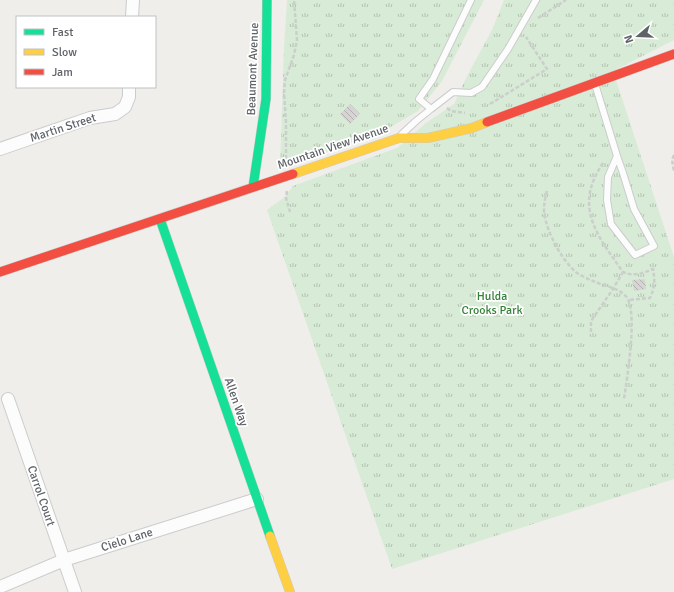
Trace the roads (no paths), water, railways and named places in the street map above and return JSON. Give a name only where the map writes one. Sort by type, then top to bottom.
[{"type":"street","points":[[132,0],[132,16]]},
{"type":"street","name":"Beaumont Avenue","points":[[253,187],[266,99],[267,0]]},
{"type":"street","name":"Mountain View Avenue","points":[[0,272],[399,138],[428,138],[472,128],[674,54]]},
{"type":"street","name":"Martin Street","points":[[0,149],[90,118],[115,114],[125,107],[129,97],[130,88]]},
{"type":"street","name":"Allen Way","points":[[160,219],[290,592]]},
{"type":"street","name":"Carrol Court","points":[[8,399],[75,592]]},
{"type":"street","name":"Cielo Lane","points":[[0,587],[64,560],[257,498]]},
{"type":"lane","points":[[431,109],[419,99],[432,79],[471,0]]},
{"type":"lane","points":[[399,138],[416,121],[453,92],[471,93],[482,87],[508,49],[536,0]]},
{"type":"lane","points":[[595,84],[634,209],[654,246],[635,255],[611,224],[607,200],[608,178],[617,156]]},
{"type":"park label","name":"Hulda Crooks Park","points":[[492,303]]}]
